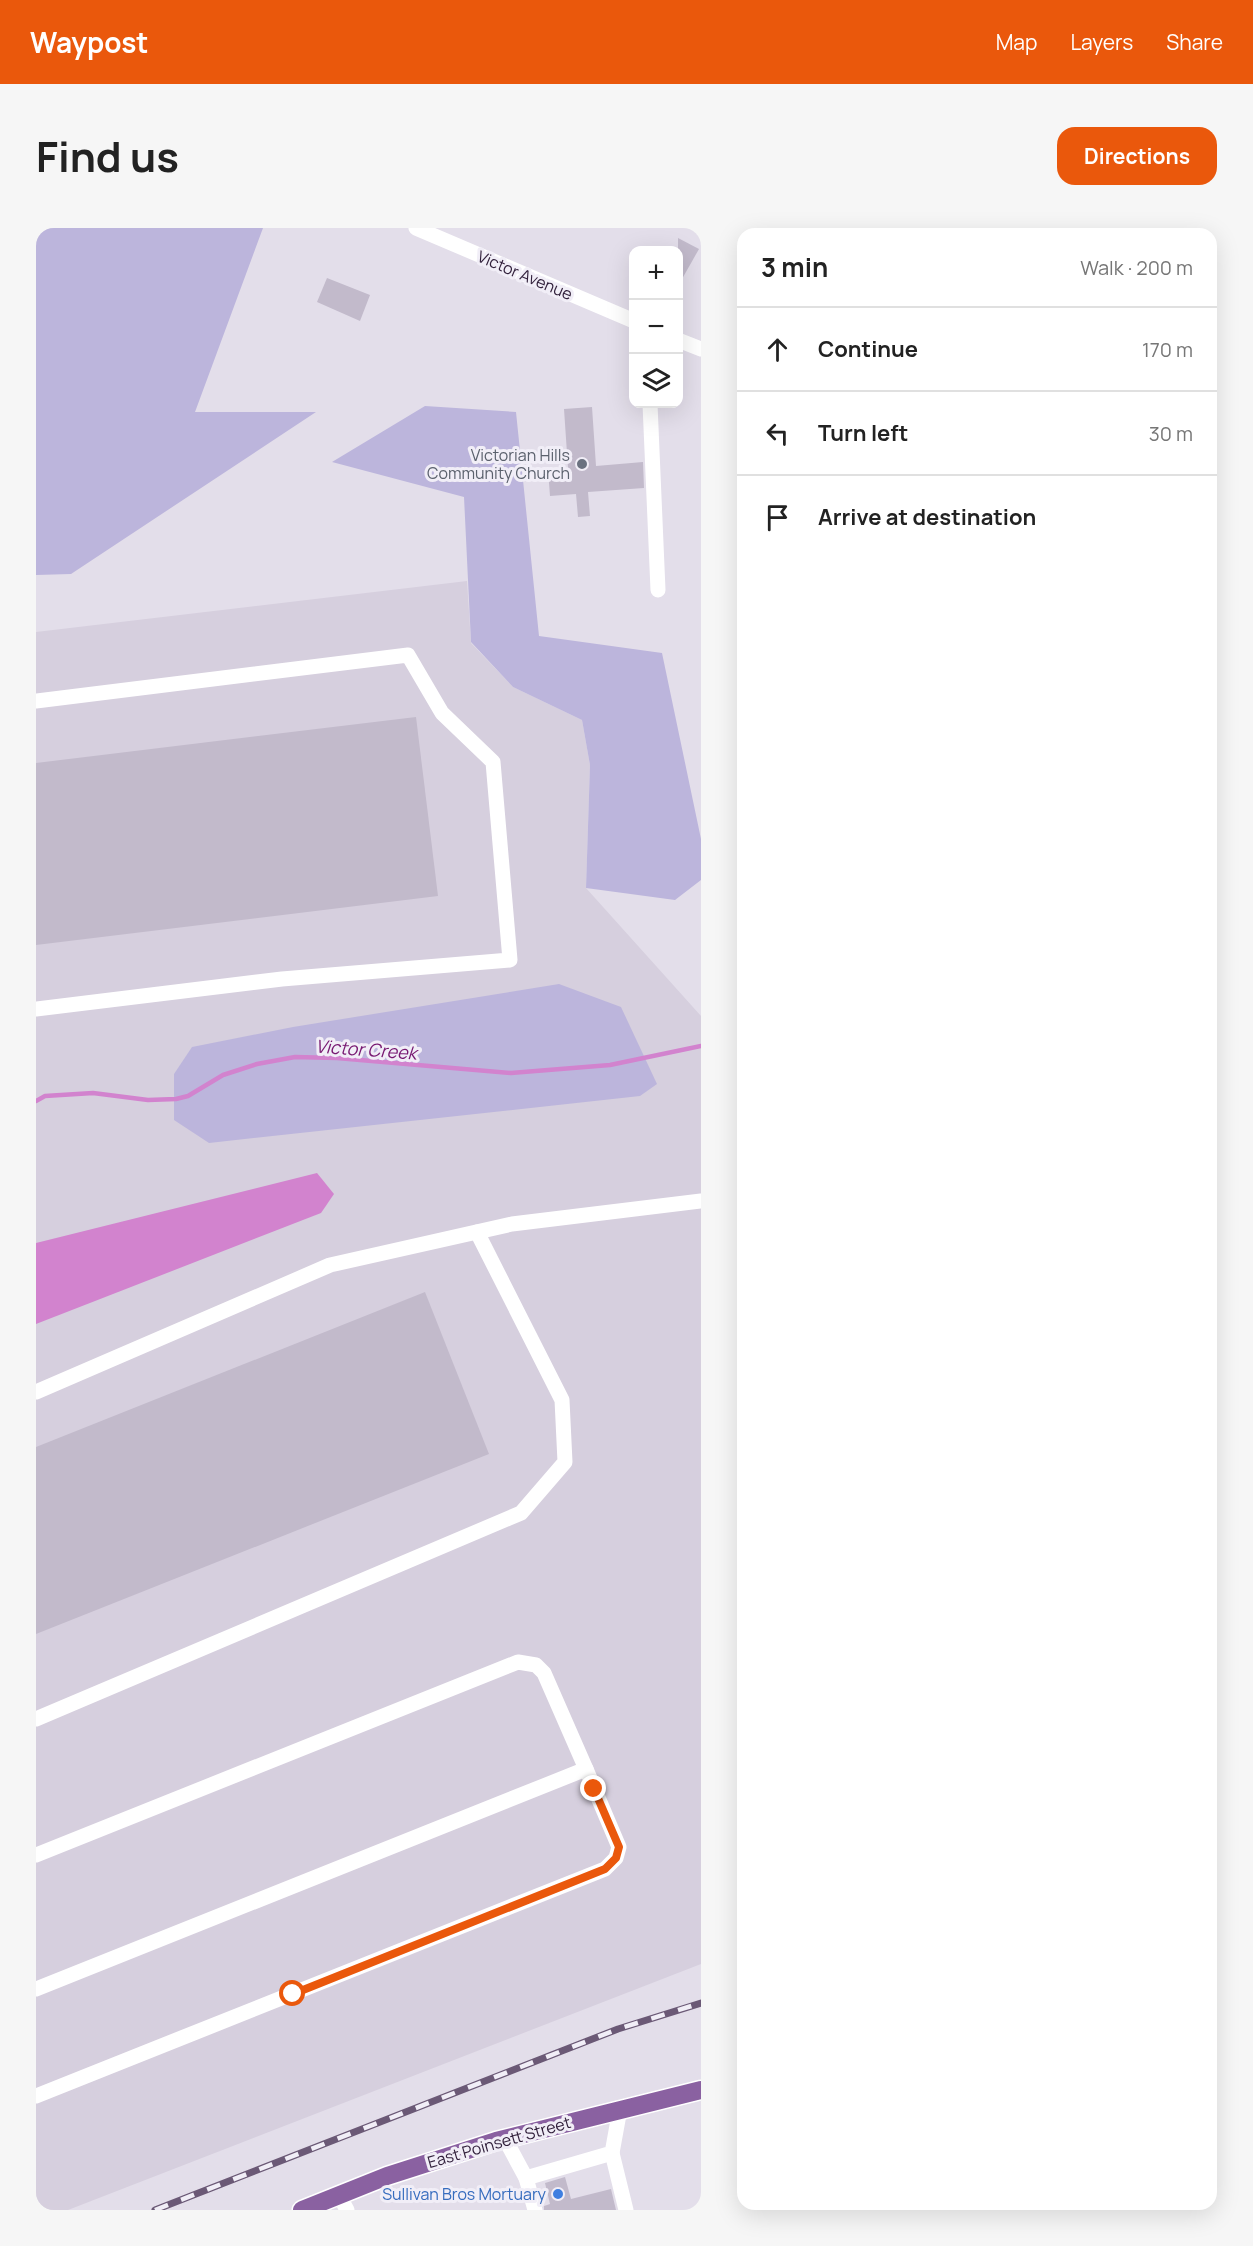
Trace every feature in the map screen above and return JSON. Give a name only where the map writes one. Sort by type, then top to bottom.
[{"type":"main road","name":"East Poinsett Street","points":[[302,2210],[343,2203],[419,2165],[505,2139],[620,2109],[700,2095]]},
{"type":"street","name":"Victor Avenue","points":[[416,228],[629,319]]},
{"type":"street","points":[[683,342],[701,349]]},
{"type":"street","points":[[650,408],[658,590]]},
{"type":"street","points":[[36,701],[408,655],[442,713],[493,762],[510,960],[282,979],[36,1009]]},
{"type":"street","points":[[36,1392],[330,1265],[512,1224],[701,1201]]},
{"type":"street","points":[[36,1719],[521,1513],[565,1462],[561,1401],[477,1232]]},
{"type":"street","points":[[36,1855],[518,1662],[536,1665],[544,1673],[619,1847],[616,1858],[605,1869],[36,2096]]},
{"type":"street","points":[[36,1989],[586,1769]]},
{"type":"street","points":[[620,2109],[612,2153],[626,2210]]},
{"type":"street","points":[[505,2139],[526,2178],[535,2210]]},
{"type":"street","points":[[526,2178],[612,2153]]},
{"type":"shaded area","points":[[36,228],[263,228],[195,412],[316,412],[71,574],[36,575]]},
{"type":"shaded area","points":[[425,406],[516,412],[539,636],[662,653],[701,839],[701,880],[675,900],[586,888],[590,765],[582,720],[513,687],[471,642],[464,497],[332,462]]},
{"type":"shaded area","points":[[467,581],[471,643],[513,687],[582,720],[590,765],[586,888],[701,1016],[701,1964],[68,2210],[36,2210],[36,632]]},
{"type":"shaded area","points":[[559,984],[621,1007],[657,1084],[640,1096],[209,1143],[174,1120],[174,1074],[192,1047],[293,1027]]},
{"type":"shaded area","points":[[317,1173],[334,1194],[321,1213],[36,1324],[36,1243]]},
{"type":"building","points":[[678,238],[699,249],[683,277],[683,246],[678,246]]},
{"type":"building","points":[[327,278],[370,295],[360,321],[317,302]]},
{"type":"building","name":"Victorian Hills Community Church","points":[[592,407],[596,466],[643,462],[644,488],[588,492],[590,516],[578,517],[576,494],[550,496],[548,470],[568,468],[564,409]]},
{"type":"building","points":[[416,717],[438,896],[36,945],[36,763]]},
{"type":"building","points":[[425,1292],[489,1454],[36,1634],[36,1447]]},
{"type":"building","name":"Sullivan Bros Mortuary","points":[[565,2177],[571,2199],[611,2189],[616,2210],[544,2210],[544,2206],[550,2204],[545,2183]]},
{"type":"waterway","name":"Victor Creek","points":[[36,1101],[45,1096],[93,1093],[148,1100],[176,1099],[188,1096],[223,1075],[257,1064],[295,1057],[337,1058],[511,1073],[610,1065],[701,1046]]},
{"type":"railway","points":[[155,2210],[618,2029],[701,2003]]},
{"type":"place","name":"Victorian Hills Community Church","points":[[582,464]]},
{"type":"place","name":"Sullivan Bros Mortuary","points":[[558,2194]]},
{"type":"route","points":[[293,1994],[605,1869],[616,1858],[619,1847],[594,1789]]}]
